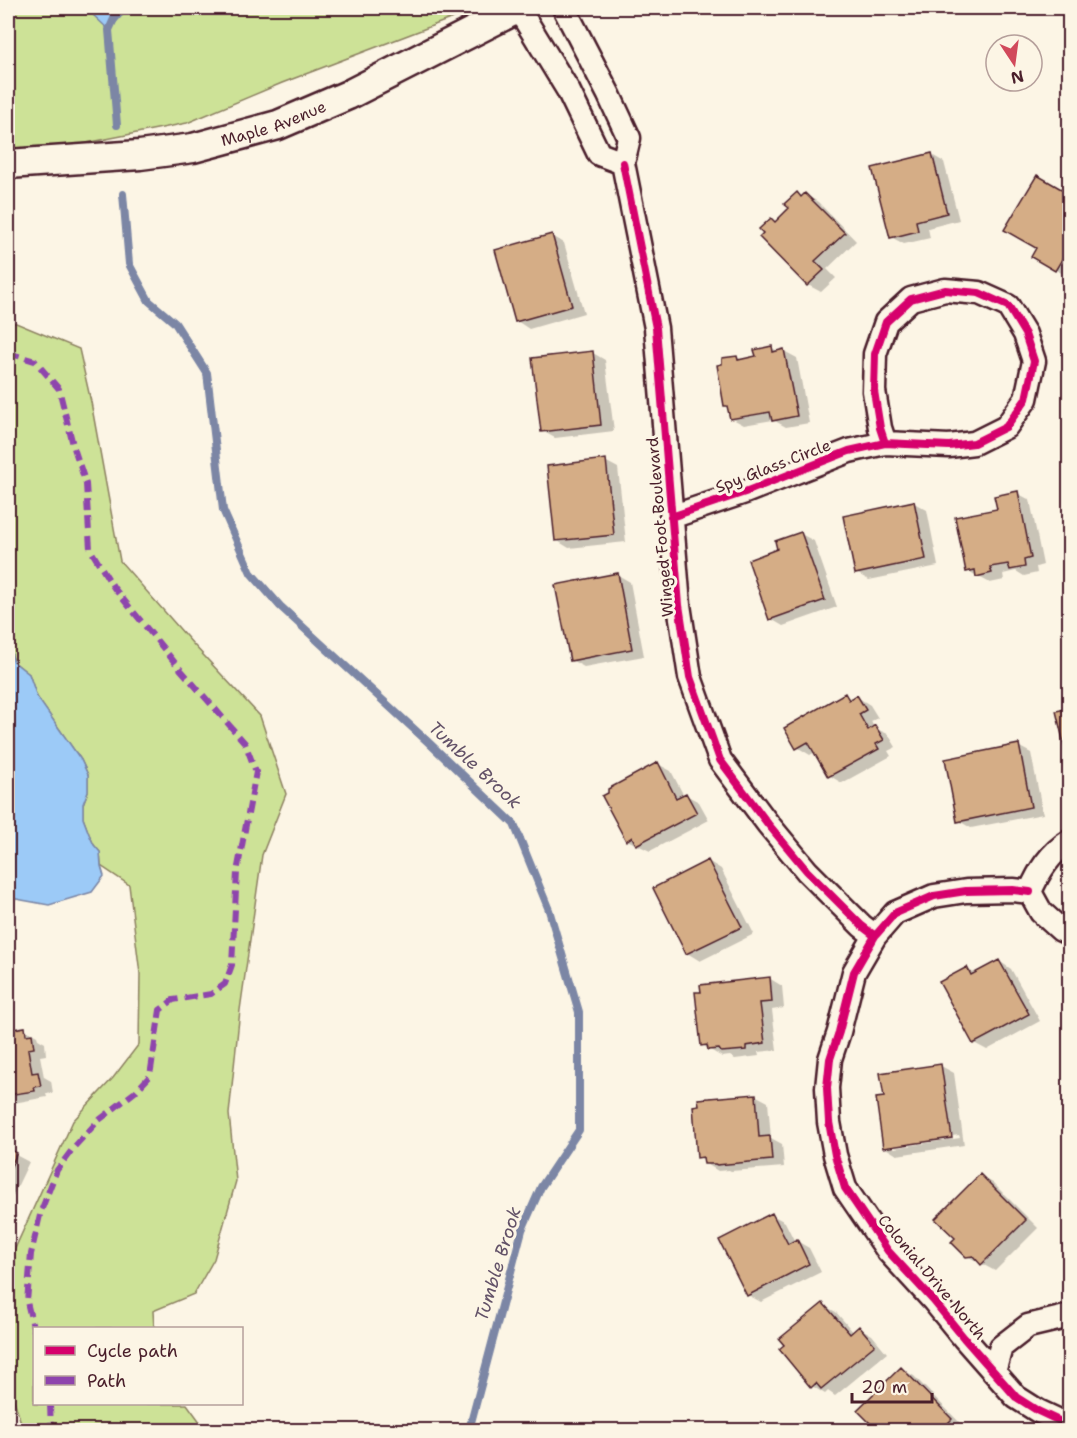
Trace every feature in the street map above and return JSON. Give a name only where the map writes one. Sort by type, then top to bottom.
[{"type":"street","points":[[518,8],[568,90],[599,154],[623,163]]},
{"type":"street","name":"Maple Avenue","points":[[8,164],[140,155],[193,148],[278,124],[348,95],[518,8]]},
{"type":"street","name":"Winged Foot Boulevard","points":[[564,8],[629,138],[623,163],[656,328],[680,605],[690,677],[720,760],[807,871],[875,936]]},
{"type":"street","name":"Spy Glass Circle","points":[[672,517],[745,492],[849,451],[885,443],[949,446],[974,443],[1006,427],[1026,399],[1034,361],[1025,334],[1008,306],[979,293],[945,290],[911,299],[886,322],[875,354],[874,391],[885,443]]},
{"type":"street","points":[[1070,841],[1046,862],[1030,892],[1041,912],[1061,930],[1070,934]]},
{"type":"street","name":"Colonial Drive North","points":[[1030,892],[966,891],[934,896],[895,913],[875,936],[854,972],[830,1059],[827,1088],[829,1122],[835,1155],[845,1188],[888,1251],[1016,1397],[1038,1411],[1070,1426]]},
{"type":"street","name":"Colonial Drive North","points":[[994,1372],[1001,1347],[1028,1326],[1070,1316]]},
{"type":"green space","points":[[8,8],[479,8],[282,83],[187,123],[81,144],[8,151]]},
{"type":"green space","points":[[8,323],[16,323],[79,349],[120,561],[260,716],[286,794],[262,855],[240,1010],[229,1114],[236,1181],[214,1259],[194,1294],[153,1311],[154,1327],[33,1327],[33,1405],[188,1405],[206,1430],[22,1430],[8,1380],[8,1264],[73,1121],[113,1078],[139,1044],[140,974],[129,885],[101,866],[100,852],[94,845],[83,818],[83,804],[88,791],[88,775],[81,760],[37,697],[29,674],[14,662],[8,643]]},
{"type":"water","points":[[92,8],[132,8],[128,9],[109,30],[91,13]]},
{"type":"water","points":[[8,643],[14,662],[29,674],[37,697],[81,760],[88,775],[88,791],[83,804],[83,818],[94,845],[100,852],[104,876],[92,892],[49,905],[11,898],[8,895]]},
{"type":"building","points":[[932,153],[947,213],[916,221],[918,231],[890,238],[872,168]]},
{"type":"building","points":[[1037,175],[1070,194],[1070,246],[1055,271],[1031,257],[1036,248],[1004,230]]},
{"type":"building","points":[[797,192],[801,197],[805,193],[845,233],[815,261],[824,270],[807,286],[759,237],[763,233],[759,229],[771,218],[775,222],[789,208],[784,204]]},
{"type":"building","points":[[552,234],[572,306],[515,322],[495,250]]},
{"type":"building","points":[[772,346],[773,352],[784,349],[797,416],[772,421],[770,412],[730,419],[727,406],[724,406],[717,365],[722,364],[722,358],[737,356],[738,360],[756,356],[754,350]]},
{"type":"building","points":[[593,351],[601,425],[541,432],[532,358]]},
{"type":"building","points":[[606,459],[614,535],[555,541],[547,466]]},
{"type":"building","points":[[1018,491],[1031,558],[1024,560],[1025,567],[1010,570],[1008,564],[990,567],[992,573],[976,577],[975,570],[966,572],[955,517],[997,509],[994,496]]},
{"type":"building","points":[[914,501],[926,559],[855,574],[843,516]]},
{"type":"building","points":[[801,532],[825,600],[769,620],[748,560],[777,549],[775,541]]},
{"type":"building","points":[[618,573],[632,649],[570,661],[555,585]]},
{"type":"building","points":[[845,693],[849,700],[857,695],[866,710],[859,714],[868,730],[875,725],[884,740],[876,744],[879,749],[828,777],[808,742],[796,749],[784,728]]},
{"type":"building","points":[[1070,708],[1070,769],[1056,711]]},
{"type":"building","points":[[1019,744],[1031,807],[957,822],[945,759]]},
{"type":"building","points":[[658,762],[676,798],[686,793],[697,813],[636,845],[632,837],[626,841],[602,796],[608,793],[608,789]]},
{"type":"building","points":[[708,860],[742,927],[686,954],[653,888]]},
{"type":"building","points":[[999,960],[1029,1014],[973,1044],[939,982],[967,967],[971,975]]},
{"type":"building","points":[[770,977],[772,1002],[760,1003],[765,1043],[746,1046],[746,1050],[721,1052],[719,1049],[708,1050],[707,1045],[701,1046],[695,992],[701,992],[700,985]]},
{"type":"building","points":[[25,1027],[26,1035],[32,1034],[34,1048],[28,1049],[32,1073],[38,1072],[41,1086],[34,1087],[35,1091],[8,1095],[8,1030]]},
{"type":"building","points":[[941,1064],[952,1138],[883,1148],[876,1098],[884,1097],[880,1073]]},
{"type":"building","points":[[756,1094],[759,1137],[770,1136],[772,1160],[704,1164],[703,1157],[697,1158],[693,1106],[699,1105],[698,1099]]},
{"type":"building","points":[[8,1149],[17,1153],[8,1173]]},
{"type":"building","points":[[980,1174],[1026,1220],[981,1265],[973,1256],[966,1257],[951,1242],[955,1238],[935,1219]]},
{"type":"building","points":[[772,1213],[788,1244],[797,1239],[809,1264],[747,1296],[719,1240]]},
{"type":"building","points":[[823,1303],[850,1334],[859,1326],[875,1345],[821,1389],[816,1383],[811,1388],[779,1349],[784,1345],[779,1339]]},
{"type":"building","points":[[901,1367],[952,1419],[941,1430],[877,1430],[857,1410]]},
{"type":"waterway","name":"Tumble Brook","points":[[117,125],[109,30],[119,8]]},
{"type":"waterway","name":"Tumble Brook","points":[[123,194],[129,264],[149,301],[175,323],[207,373],[223,510],[251,573],[280,606],[514,824],[549,910],[579,1012],[579,1130],[541,1187],[522,1230],[469,1430]]},
{"type":"marked path","points":[[8,353],[35,361],[59,389],[73,445],[86,484],[90,549],[114,588],[245,743],[256,772],[237,872],[232,965],[225,984],[211,994],[173,1000],[160,1010],[150,1076],[135,1092],[98,1121],[57,1170],[41,1211],[31,1254],[27,1302],[33,1327]]},
{"type":"marked path","points":[[50,1405],[51,1430]]},
{"type":"cycle path","points":[[623,163],[656,328],[679,605],[690,677],[720,760],[807,871],[875,936]]},
{"type":"cycle path","points":[[671,517],[745,492],[849,451],[885,443],[949,446],[974,443],[1006,427],[1026,399],[1034,361],[1025,334],[1008,306],[979,293],[945,290],[911,299],[886,322],[875,354],[874,391],[885,443]]},
{"type":"cycle path","points":[[1030,892],[966,891],[934,896],[895,913],[875,936],[854,972],[830,1059],[827,1088],[829,1122],[835,1155],[845,1188],[888,1251],[1016,1397],[1038,1411],[1070,1426]]}]
